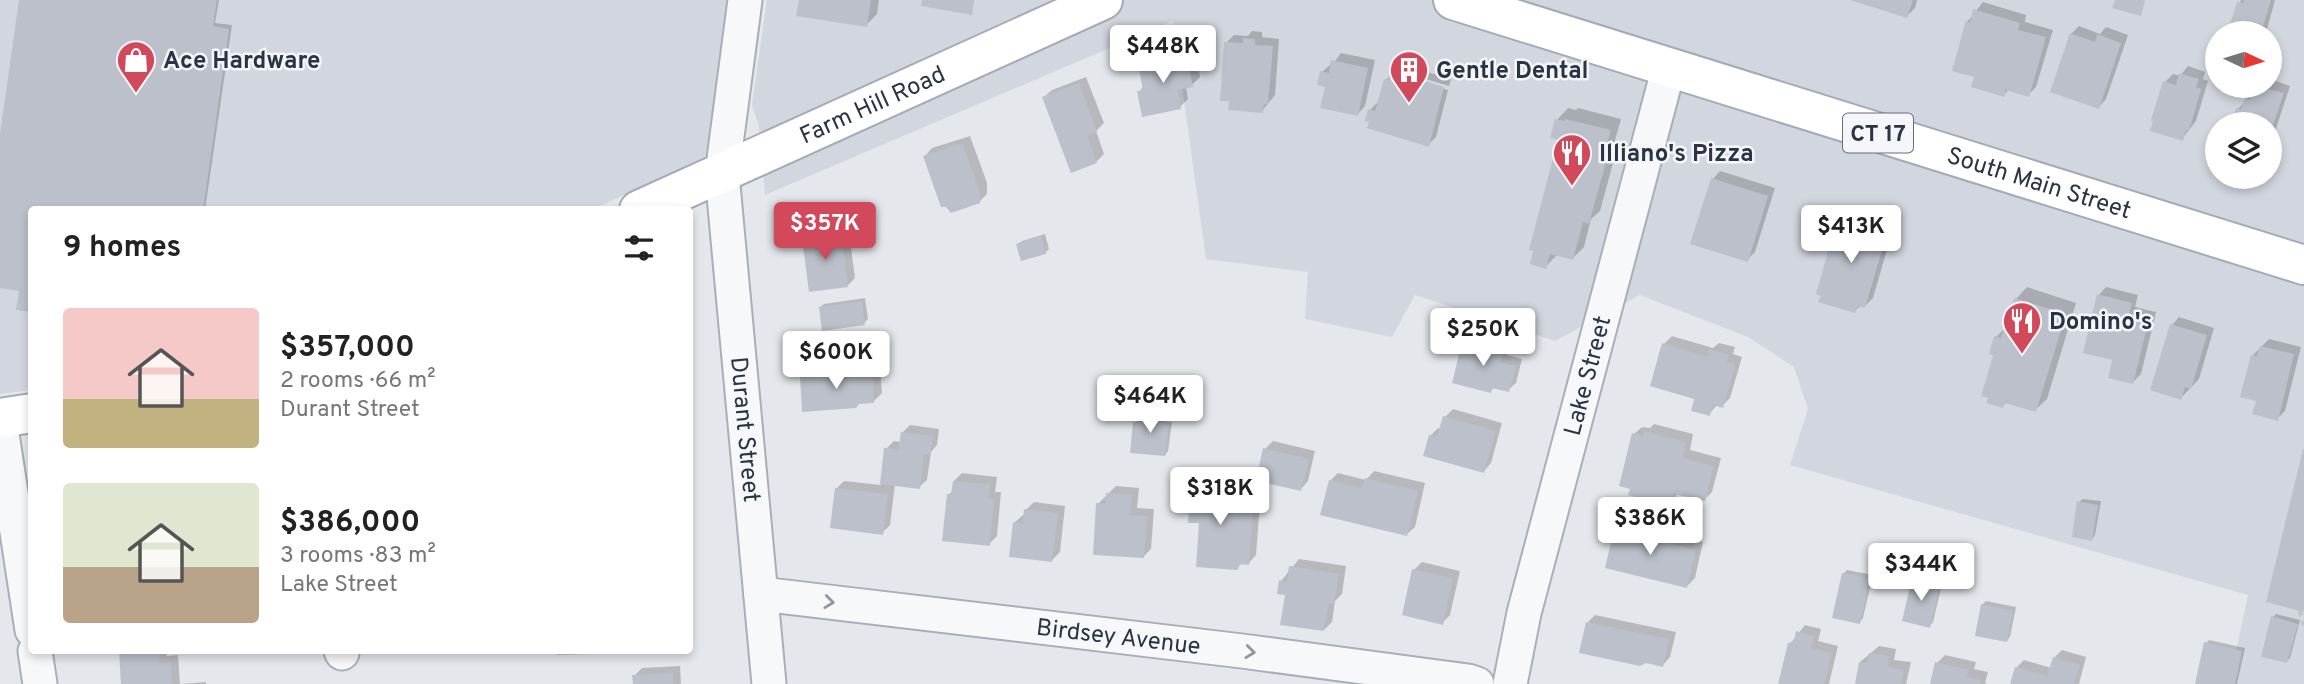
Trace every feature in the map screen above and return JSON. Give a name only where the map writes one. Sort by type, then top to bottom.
[{"type":"main road","name":"Farm Hill Road","points":[[648,206],[1103,0]]},
{"type":"main road","name":"South Main Street","points":[[1452,0],[2304,265]]},
{"type":"main road","points":[[0,419],[28,414]]},
{"type":"street","name":"Durant Street","points":[[745,0],[722,174],[769,684]]},
{"type":"street","name":"Lake Street","points":[[1510,684],[1524,613],[1669,67]]},
{"type":"street","points":[[0,419],[28,604]]},
{"type":"street","name":"Birdsey Avenue","points":[[761,594],[1228,649],[1478,684]]},
{"type":"street","points":[[35,654],[40,684]]},
{"type":"path","points":[[2300,611],[2304,626]]},
{"type":"shaded area","points":[[0,0],[734,0],[714,146],[700,162],[599,206],[28,206],[28,390],[0,394]]},
{"type":"shaded area","points":[[767,0],[2304,0],[2304,684],[2229,684],[2248,595],[1790,465],[1808,409],[1794,367],[1748,337],[1640,295],[1555,341],[1415,295],[1392,337],[1305,319],[1308,272],[1206,259],[1173,21],[765,195],[759,126],[752,105]]},
{"type":"building","points":[[19,0],[217,0],[213,26],[229,29],[204,206],[28,206],[28,312],[16,310],[19,291],[0,288],[0,134]]},
{"type":"building","points":[[799,0],[871,0],[867,27],[796,16]]},
{"type":"building","points":[[922,0],[974,0],[972,15],[921,6]]},
{"type":"building","points":[[1850,0],[1913,0],[1907,18]]},
{"type":"building","points":[[2115,0],[2145,0],[2141,16],[2112,8]]},
{"type":"building","points":[[2244,0],[2271,0],[2265,21],[2231,21],[2237,2],[2243,3]]},
{"type":"building","points":[[1973,9],[2020,23],[2018,30],[2046,37],[2029,97],[2006,90],[2004,97],[1971,87],[1974,77],[1952,71],[1966,20],[1970,23]]},
{"type":"building","points":[[2070,33],[2095,42],[2097,34],[2121,43],[2099,109],[2050,92]]},
{"type":"building","points":[[1243,38],[1255,39],[1255,45],[1273,46],[1268,105],[1264,104],[1263,113],[1228,110],[1229,101],[1220,101],[1224,42],[1243,43]]},
{"type":"building","points":[[1186,54],[1193,87],[1178,90],[1181,109],[1142,117],[1137,91],[1143,90],[1138,64]]},
{"type":"building","points":[[1331,60],[1368,68],[1358,116],[1320,108],[1325,87],[1317,85],[1320,71],[1329,73]]},
{"type":"building","name":"Gentle Dental","points":[[1391,71],[1444,87],[1429,147],[1367,128],[1369,122],[1365,121],[1368,109],[1375,111],[1384,79],[1388,80]]},
{"type":"building","points":[[2179,73],[2199,79],[2196,87],[2201,89],[2189,131],[2186,130],[2183,141],[2150,131],[2163,81],[2176,85]]},
{"type":"building","points":[[1079,83],[1097,132],[1087,136],[1097,163],[1071,173],[1042,97]]},
{"type":"building","points":[[2284,93],[2278,112],[2235,112],[2236,108],[2241,109],[2245,98],[2282,98]]},
{"type":"building","name":"Illiano's Pizza","points":[[1555,119],[1611,130],[1602,162],[1606,162],[1589,224],[1583,222],[1573,260],[1550,254],[1546,269],[1530,264],[1533,251],[1529,250],[1554,154],[1559,155],[1563,141],[1550,138]]},
{"type":"building","points":[[962,143],[980,192],[980,203],[951,213],[946,207],[941,207],[923,156]]},
{"type":"building","points":[[1711,178],[1768,196],[1748,262],[1690,244]]},
{"type":"building","points":[[1838,216],[1887,233],[1865,308],[1858,306],[1855,313],[1818,302],[1821,296],[1816,294]]},
{"type":"building","points":[[841,232],[848,287],[809,292],[802,238]]},
{"type":"building","points":[[1041,236],[1046,254],[1021,261],[1016,244]]},
{"type":"building","points":[[2097,294],[2132,303],[2129,315],[2149,319],[2133,384],[2108,378],[2112,360],[2083,353]]},
{"type":"building","name":"Domino's","points":[[2014,298],[2066,314],[2036,412],[2005,403],[2003,408],[1986,403],[1988,398],[1981,396],[1993,356],[1989,354],[1994,336],[2001,338]]},
{"type":"building","points":[[862,301],[865,325],[822,331],[819,307]]},
{"type":"building","points":[[2170,324],[2207,335],[2191,389],[2185,387],[2181,400],[2150,390]]},
{"type":"building","points":[[1463,339],[1504,349],[1500,362],[1516,366],[1509,392],[1492,388],[1491,393],[1452,383]]},
{"type":"building","points":[[1662,343],[1708,357],[1709,349],[1729,355],[1727,362],[1735,365],[1723,408],[1713,405],[1710,416],[1691,411],[1694,399],[1650,386]]},
{"type":"building","points":[[2260,346],[2294,354],[2278,421],[2252,414],[2256,401],[2240,397],[2251,355],[2257,356]]},
{"type":"building","points":[[855,369],[856,376],[873,375],[874,403],[859,404],[856,408],[802,412],[800,377],[812,376],[815,372]]},
{"type":"building","points":[[1143,410],[1162,412],[1161,424],[1169,425],[1165,456],[1130,453],[1133,422],[1142,423]]},
{"type":"building","points":[[1443,416],[1496,431],[1484,473],[1423,456],[1429,435],[1437,437]]},
{"type":"building","points":[[1644,431],[1686,442],[1683,458],[1714,466],[1705,501],[1674,494],[1670,506],[1628,495],[1630,489],[1619,486],[1632,433],[1643,436]]},
{"type":"building","points":[[901,432],[933,436],[930,455],[924,454],[920,489],[880,484],[884,448],[898,450]]},
{"type":"building","points":[[1263,448],[1309,459],[1301,491],[1256,481]]},
{"type":"building","points":[[2304,449],[2304,612],[2266,602]]},
{"type":"building","points":[[1365,478],[1418,491],[1407,536],[1320,515],[1329,480],[1362,488]]},
{"type":"building","points":[[953,481],[990,484],[989,499],[994,499],[990,546],[942,541],[947,494],[951,495]]},
{"type":"building","points":[[1191,483],[1227,486],[1226,497],[1245,498],[1244,509],[1253,510],[1249,565],[1239,564],[1238,570],[1196,567],[1199,523],[1188,523]]},
{"type":"building","points":[[835,488],[888,494],[883,535],[830,528]]},
{"type":"building","points":[[1106,493],[1132,495],[1130,515],[1147,516],[1144,558],[1093,555],[1096,503],[1105,504]]},
{"type":"building","points":[[2077,501],[2098,505],[2092,541],[2072,537]]},
{"type":"building","points":[[1024,509],[1058,513],[1052,562],[1009,557],[1013,522],[1023,523]]},
{"type":"building","points":[[1615,525],[1661,536],[1659,541],[1696,550],[1687,588],[1605,568]]},
{"type":"building","points":[[1289,566],[1339,574],[1334,604],[1329,603],[1324,631],[1280,625],[1285,595],[1277,594],[1279,580],[1287,582]]},
{"type":"building","points":[[1412,569],[1453,578],[1443,625],[1402,615]]},
{"type":"building","points":[[1842,573],[1870,578],[1860,624],[1832,618]]},
{"type":"building","points":[[1912,578],[1940,584],[1930,628],[1902,621]]},
{"type":"building","points":[[1981,604],[2013,611],[2007,642],[1975,636]]},
{"type":"building","points":[[2271,616],[2298,624],[2287,663],[2261,657]]},
{"type":"building","points":[[1586,622],[1669,639],[1663,667],[1646,663],[1640,666],[1579,653]]},
{"type":"building","points":[[1796,631],[1814,636],[1811,648],[1832,653],[1824,684],[1778,684],[1788,643],[1794,641]]},
{"type":"building","points":[[2204,642],[2242,651],[2235,684],[2195,684]]},
{"type":"building","points":[[1869,653],[1889,656],[1888,667],[1904,670],[1901,684],[1855,684],[1859,662],[1867,663]]},
{"type":"building","points":[[119,654],[159,654],[160,663],[171,662],[172,684],[121,684]]},
{"type":"building","points":[[2053,657],[2080,665],[2074,684],[2010,684],[2015,667],[2047,676]]},
{"type":"building","points":[[1935,662],[1969,670],[1967,677],[1981,680],[1980,684],[1930,684]]},
{"type":"building","points":[[673,673],[673,684],[633,684],[632,675]]},
{"type":"place","name":"Ace Hardware","points":[[136,94]]},
{"type":"place","name":"Gentle Dental","points":[[1409,104]]},
{"type":"place","name":"Illiano's Pizza","points":[[1572,187]]},
{"type":"place","name":"Domino's","points":[[2022,355]]}]
